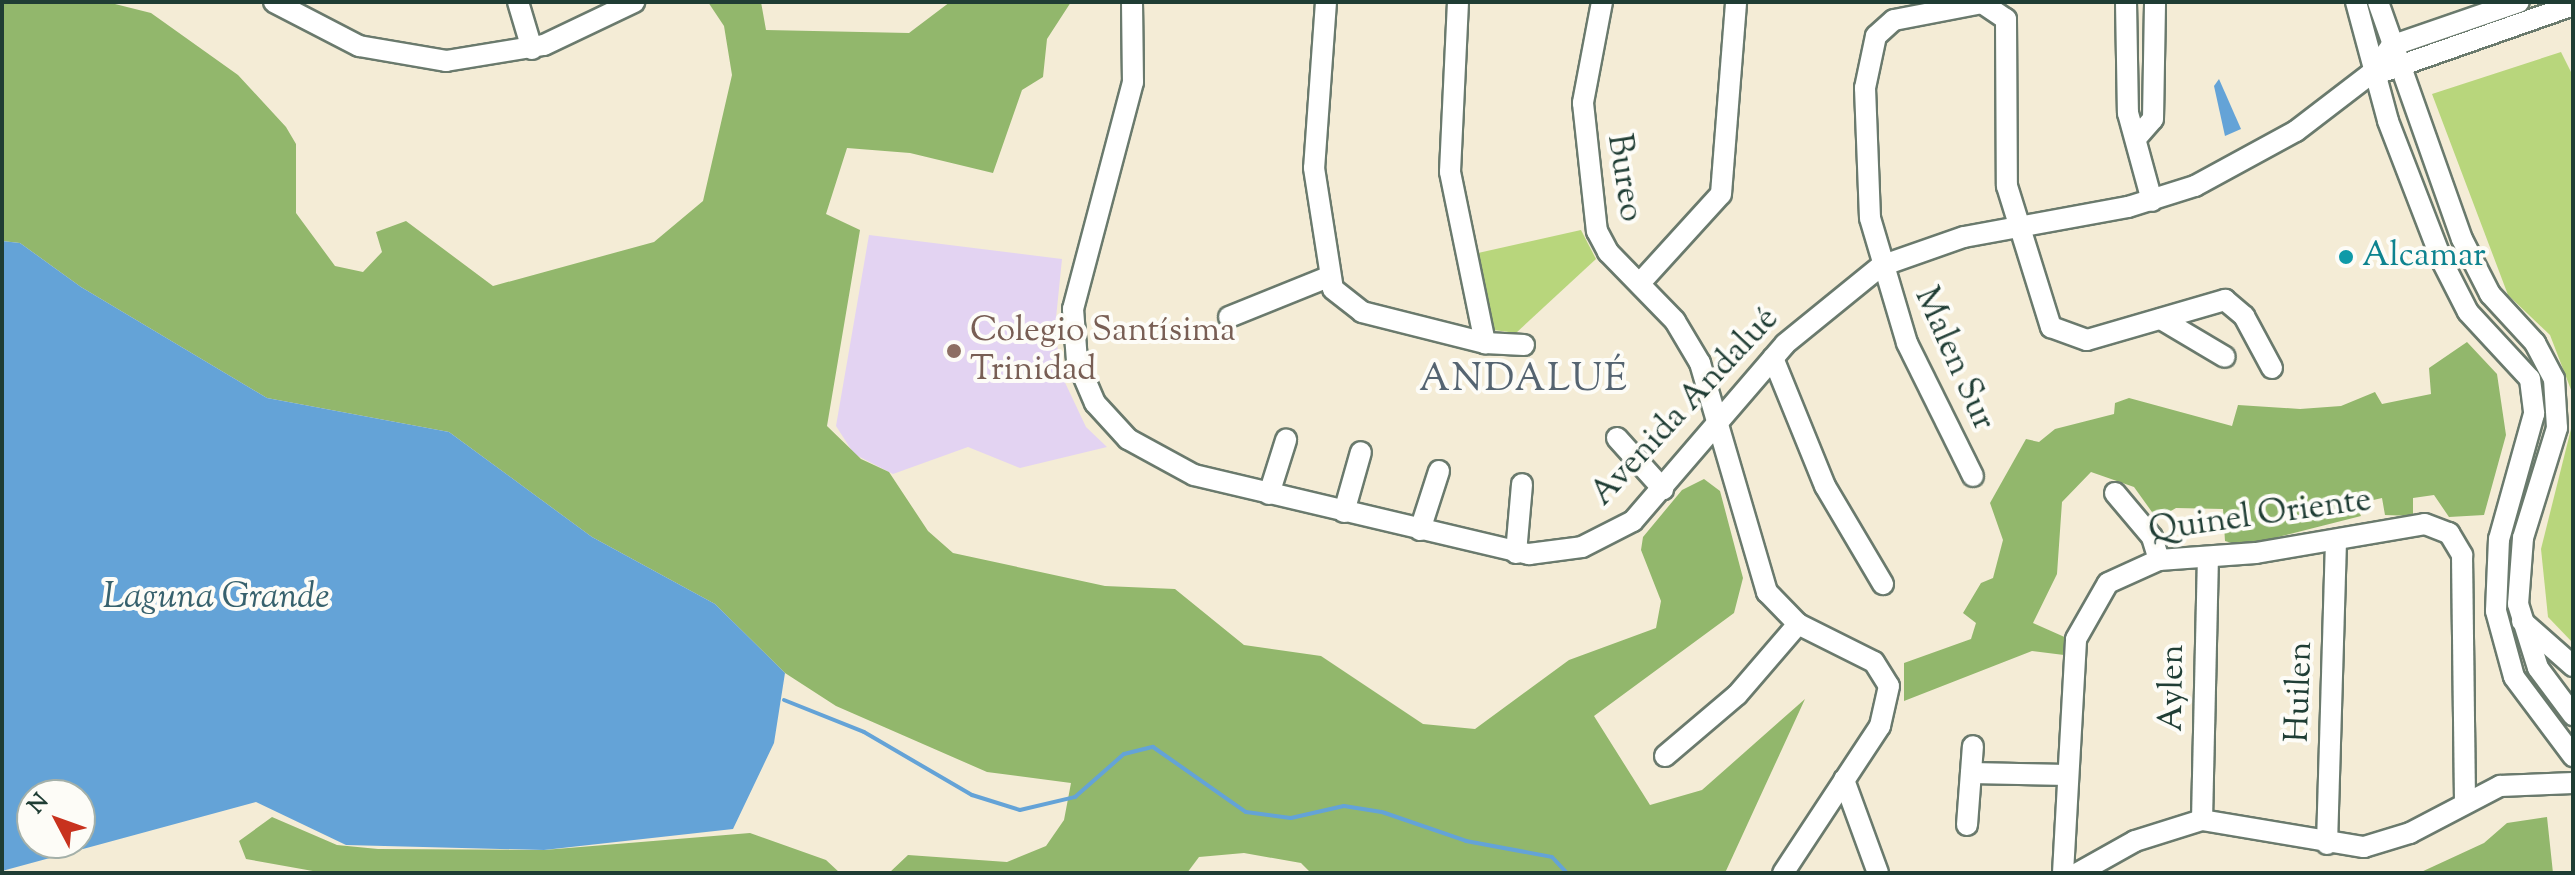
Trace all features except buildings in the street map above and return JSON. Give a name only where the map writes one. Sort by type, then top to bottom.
[{"type":"street","points":[[274,2],[316,30],[384,53],[446,61],[532,49],[634,2]]},
{"type":"street","points":[[518,2],[532,49]]},
{"type":"street","name":"Avenida Andalué","points":[[1132,2],[1133,82],[1078,275],[1077,361],[1103,414],[1145,452],[1194,475],[1516,553],[1599,541],[1663,489],[1773,358],[1821,309],[1881,266],[1940,243],[2152,201],[2270,148],[2373,72]]},
{"type":"street","points":[[1326,2],[1314,168],[1328,277],[1338,296],[1362,312],[1485,343],[1524,345]]},
{"type":"street","points":[[1458,2],[1450,172],[1485,343]]},
{"type":"street","name":"Bureo","points":[[1602,2],[1585,80],[1586,168],[1602,243],[1640,283],[1693,349],[1718,423],[1761,580],[1798,624]]},
{"type":"street","points":[[1640,283],[1721,194],[1736,2]]},
{"type":"street","points":[[2126,2],[2128,113],[2139,135],[2152,201]]},
{"type":"street","points":[[2139,135],[2153,119],[2155,2]]},
{"type":"street","points":[[2356,2],[2373,72],[2413,193],[2460,298],[2518,359],[2534,390],[2531,430],[2497,556],[2498,624],[2514,677],[2573,756]]},
{"type":"street","points":[[2378,2],[2398,70],[2483,282],[2542,353],[2557,392],[2557,428],[2520,559],[2522,621],[2546,682],[2573,715]]},
{"type":"street","points":[[2373,72],[2391,46],[2519,2]]},
{"type":"street","name":"Malen Sur","points":[[1973,476],[1923,381],[1881,266],[1862,143],[1869,60],[1879,31],[1894,20],[1982,3],[2003,14],[2003,153],[2015,227]]},
{"type":"street","points":[[2373,72],[2398,70],[2573,5]]},
{"type":"street","points":[[2015,227],[2042,313],[2057,332],[2087,340],[2230,301],[2272,368]]},
{"type":"street","points":[[1229,317],[1328,277]]},
{"type":"street","points":[[2161,319],[2225,357]]},
{"type":"street","points":[[1773,358],[1825,486],[1883,584]]},
{"type":"street","points":[[1617,438],[1663,489]]},
{"type":"street","points":[[1269,494],[1286,440]]},
{"type":"street","points":[[1344,512],[1361,452]]},
{"type":"street","points":[[1691,454],[1712,454],[1729,465]]},
{"type":"street","points":[[1420,530],[1439,471]]},
{"type":"street","points":[[1516,553],[1522,484]]},
{"type":"street","points":[[2115,493],[2152,537],[2159,560]]},
{"type":"street","name":"Quinel Oriente","points":[[2063,873],[2070,672],[2081,623],[2108,583],[2159,560],[2336,541],[2425,524],[2442,528],[2459,547],[2465,802]]},
{"type":"street","name":"Huilen","points":[[2327,844],[2336,541]]},
{"type":"street","name":"Aylen","points":[[2202,820],[2208,557]]},
{"type":"street","points":[[2498,624],[2522,621],[2572,665],[2546,682]]},
{"type":"street","points":[[1665,756],[1737,695],[1798,624],[1865,656],[1888,680],[1885,716],[1783,873]]},
{"type":"street","points":[[1967,825],[1973,746]]},
{"type":"street","points":[[1971,773],[2067,775]]},
{"type":"street","points":[[1844,780],[1878,873]]},
{"type":"street","points":[[2078,873],[2135,841],[2202,820],[2250,823],[2327,844],[2377,845],[2465,802],[2516,783],[2573,783]]},
{"type":"shaded area","name":"Colegio Santísima Trinidad","points":[[869,235],[1062,259],[1055,328],[1061,374],[1086,427],[1107,447],[1020,468],[968,447],[893,474],[854,454],[836,426]]},
{"type":"green space","points":[[2,2],[107,2],[151,13],[238,75],[286,127],[296,144],[296,213],[335,266],[363,272],[382,252],[376,232],[406,221],[493,286],[654,242],[703,201],[732,75],[724,26],[708,2],[761,2],[766,30],[909,33],[950,2],[1071,2],[1047,39],[1043,77],[1022,90],[993,173],[910,153],[847,148],[826,214],[860,230],[827,426],[861,459],[889,472],[928,531],[953,553],[1105,586],[1175,589],[1244,645],[1321,656],[1423,724],[1475,729],[1569,660],[1656,628],[1661,601],[1641,550],[1643,537],[1682,490],[1704,479],[1720,491],[1743,578],[1734,613],[1594,716],[1650,805],[1702,790],[1805,699],[1725,873],[1311,873],[1301,863],[1244,853],[1199,857],[1187,873],[889,873],[908,855],[1007,862],[1046,846],[1064,820],[1071,783],[987,772],[836,706],[785,673],[715,604],[592,537],[449,432],[267,398],[81,287],[20,243],[2,241]]},
{"type":"green space","points":[[2561,52],[2573,76],[2573,395],[2550,335],[2508,295],[2432,94]]},
{"type":"green space","points":[[1581,230],[1596,259],[1516,333],[1494,330],[1478,253]]},
{"type":"green space","points":[[2467,342],[2497,374],[2506,435],[2484,515],[2449,517],[2434,495],[2413,498],[2413,516],[2385,515],[2382,498],[2356,504],[2361,516],[2242,546],[2225,541],[2223,509],[2176,508],[2157,519],[2134,487],[2091,472],[2062,502],[2057,574],[2033,623],[2069,639],[2064,655],[2032,651],[1904,701],[1904,663],[1971,639],[1976,623],[1963,613],[1981,583],[1993,578],[2003,540],[1990,503],[2026,439],[2039,442],[2055,429],[2114,414],[2115,403],[2129,398],[2232,426],[2238,405],[2300,409],[2341,406],[2375,392],[2382,404],[2431,394],[2429,368]]},
{"type":"green space","points":[[2573,421],[2573,643],[2548,617],[2541,549]]},
{"type":"green space","points":[[272,817],[337,845],[378,849],[544,850],[750,833],[826,860],[840,873],[324,873],[246,859],[239,841]]},
{"type":"green space","points":[[2547,817],[2553,873],[2419,873],[2484,843],[2507,823]]},
{"type":"water","points":[[2219,79],[2241,129],[2225,136],[2214,86]]},
{"type":"water","name":"Laguna Grande","points":[[2,241],[20,243],[81,287],[267,398],[449,432],[592,537],[715,604],[785,673],[774,743],[733,829],[544,850],[346,845],[256,802],[96,845],[96,779],[16,779],[16,859],[46,859],[2,871]]},
{"type":"waterway","points":[[784,700],[864,732],[972,795],[1020,810],[1075,797],[1124,754],[1153,747],[1246,812],[1291,818],[1344,806],[1382,812],[1466,841],[1552,857],[1567,873]]},
{"type":"place","name":"Alcamar","points":[[2346,257]]},
{"type":"place","name":"Colegio Santísima Trinidad","points":[[954,351]]},
{"type":"district","name":"ANDALUÉ","points":[[1524,382]]}]
